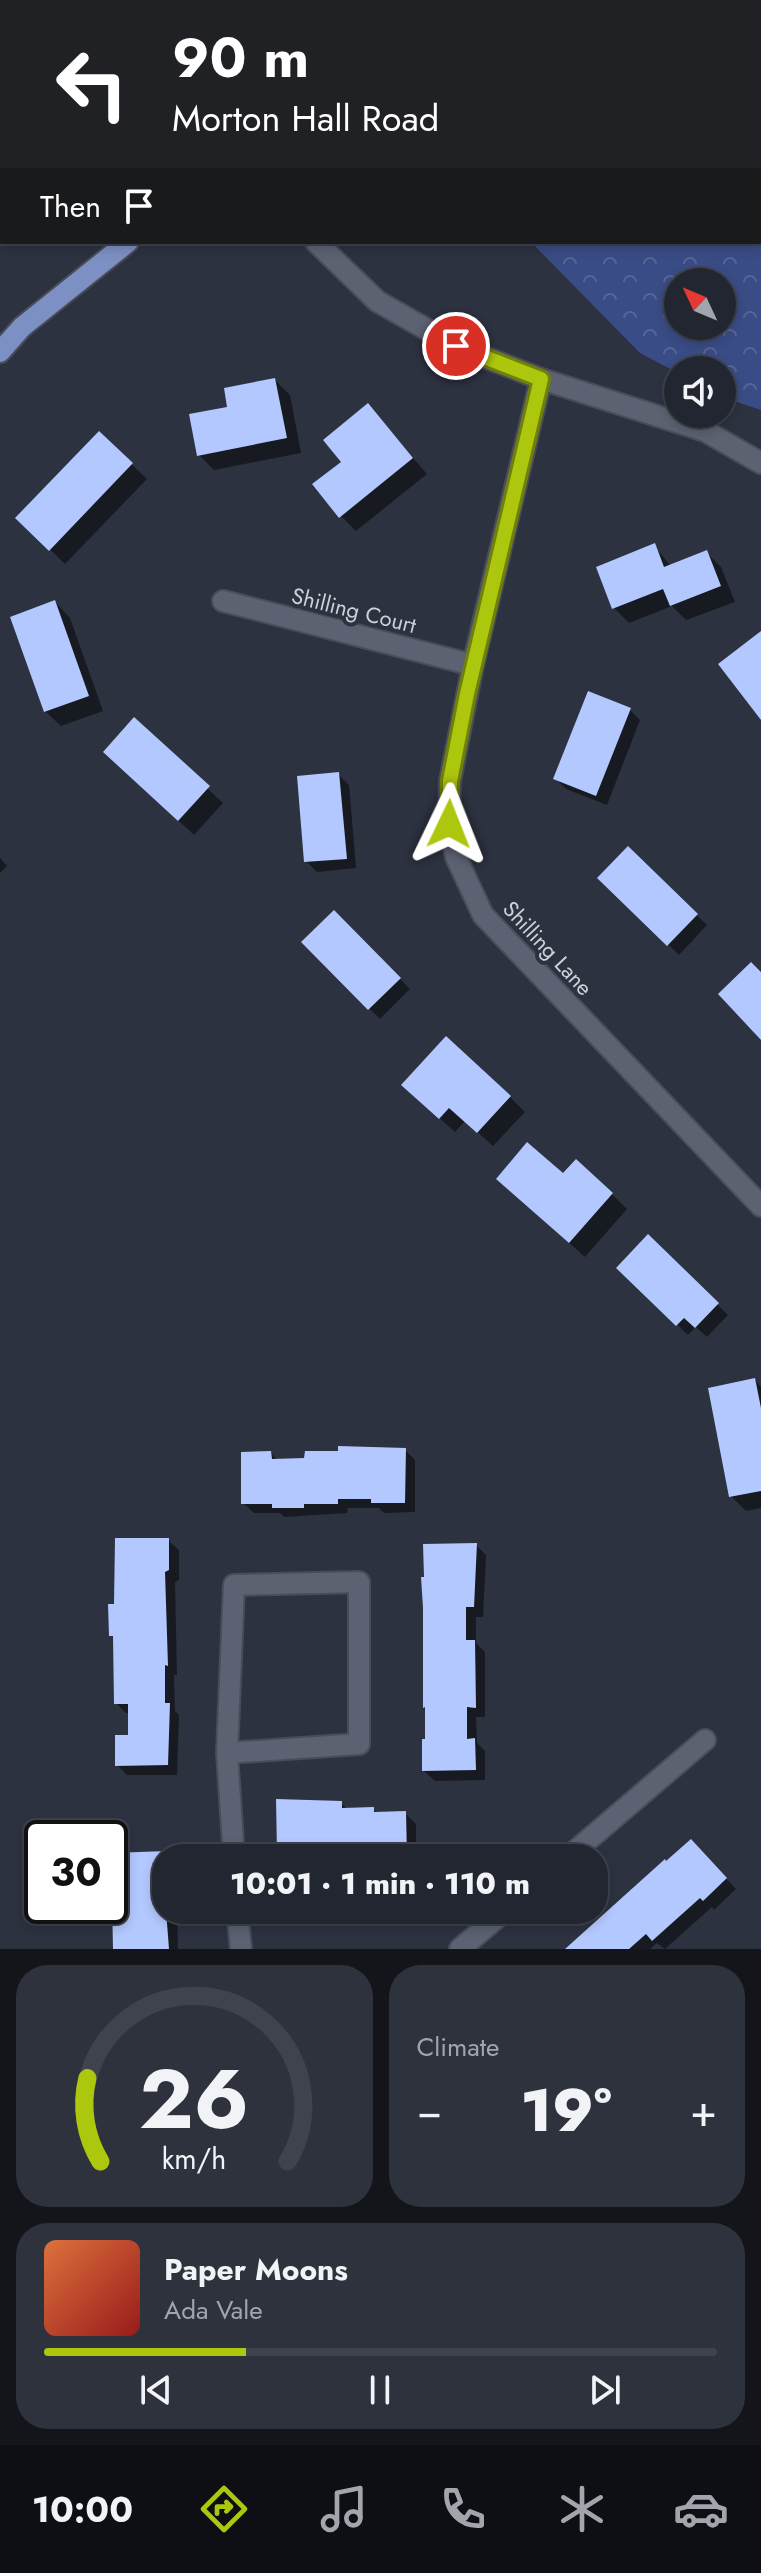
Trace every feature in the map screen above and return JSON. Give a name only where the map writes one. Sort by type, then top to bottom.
[{"type":"main road","points":[[0,352],[22,327],[126,244]]},
{"type":"street","points":[[318,244],[377,301],[456,346],[541,379],[705,431],[761,463]]},
{"type":"street","name":"Shilling Lane","points":[[541,379],[473,665],[450,781],[449,824],[456,857],[483,915],[761,1206]]},
{"type":"street","name":"Shilling Court","points":[[223,601],[473,665]]},
{"type":"street","points":[[227,1753],[359,1744],[359,1582],[234,1585],[227,1753],[233,1844]]},
{"type":"street","points":[[583,1844],[705,1740]]},
{"type":"street","points":[[238,1924],[241,1949]]},
{"type":"street","points":[[460,1949],[489,1924]]},
{"type":"green space","points":[[533,244],[761,244],[761,410],[736,402],[736,356],[664,356],[664,366],[640,353]]},
{"type":"building","points":[[275,378],[287,438],[197,456],[189,414],[227,407],[224,388]]},
{"type":"building","points":[[368,403],[413,458],[339,518],[312,484],[341,462],[323,440]]},
{"type":"building","points":[[99,431],[133,463],[49,551],[15,518]]},
{"type":"building","points":[[655,543],[664,567],[707,550],[721,586],[670,606],[663,589],[612,609],[596,567]]},
{"type":"building","points":[[55,600],[89,696],[44,712],[10,617]]},
{"type":"building","points":[[761,631],[761,720],[718,664]]},
{"type":"building","points":[[588,691],[631,708],[596,796],[553,779]]},
{"type":"building","points":[[134,717],[210,786],[178,821],[103,752]]},
{"type":"building","points":[[339,772],[347,859],[304,862],[297,776]]},
{"type":"building","points":[[628,846],[698,914],[667,946],[597,878]]},
{"type":"building","points":[[334,910],[401,978],[368,1010],[301,942]]},
{"type":"building","points":[[751,962],[761,972],[761,1040],[718,994]]},
{"type":"building","points":[[446,1036],[511,1096],[477,1133],[449,1108],[439,1119],[401,1085]]},
{"type":"building","points":[[527,1142],[563,1173],[576,1159],[613,1193],[569,1243],[496,1179]]},
{"type":"building","points":[[648,1234],[719,1303],[695,1328],[684,1318],[676,1326],[616,1268]]},
{"type":"building","points":[[755,1378],[761,1408],[761,1491],[729,1497],[708,1388]]},
{"type":"building","points":[[338,1446],[406,1448],[405,1503],[338,1499],[338,1504],[304,1504],[304,1508],[241,1504],[241,1452],[271,1451],[272,1459],[304,1458],[305,1451],[338,1451]]},
{"type":"building","points":[[115,1538],[169,1538],[169,1570],[165,1572],[168,1666],[165,1665],[165,1703],[170,1703],[168,1765],[115,1766],[115,1735],[128,1735],[128,1704],[114,1704],[113,1636],[109,1636],[108,1604],[114,1604]]},
{"type":"building","points":[[477,1543],[474,1607],[466,1607],[466,1640],[475,1640],[476,1708],[467,1707],[467,1739],[475,1738],[476,1770],[422,1771],[422,1739],[425,1739],[423,1544]]},
{"type":"building","points":[[276,1799],[342,1801],[342,1808],[374,1807],[374,1812],[406,1811],[407,1844],[277,1844]]},
{"type":"building","points":[[691,1839],[727,1878],[652,1941],[646,1934],[629,1949],[565,1949],[593,1924],[608,1924],[608,1910]]},
{"type":"building","points":[[128,1852],[152,1852],[152,1924],[167,1924],[169,1949],[113,1949],[112,1924],[128,1924]]},
{"type":"route","points":[[449,824],[450,781],[467,694],[541,379],[456,346]]}]
